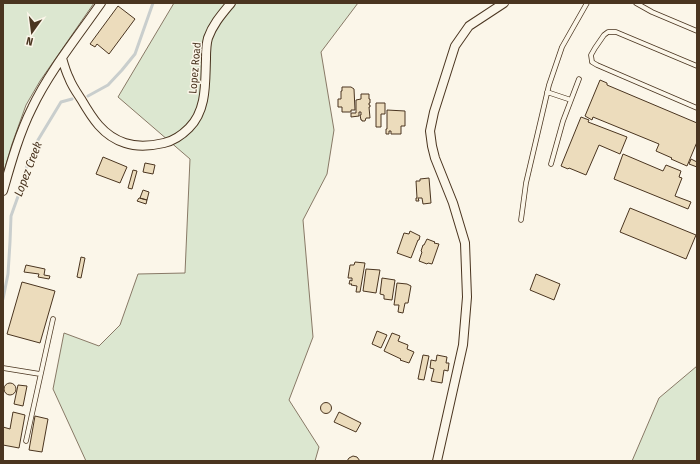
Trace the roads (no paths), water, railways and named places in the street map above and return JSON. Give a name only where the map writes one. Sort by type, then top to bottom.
[{"type":"street","points":[[3,191],[22,132],[32,108],[42,89],[62,58],[101,3]]},
{"type":"street","name":"Lopez Road","points":[[62,58],[72,85],[92,118],[105,132],[117,141],[140,146],[155,145],[170,141],[185,132],[195,122],[201,110],[204,95],[208,39],[217,20],[231,3]]},
{"type":"street","points":[[437,461],[463,346],[466,291],[465,243],[453,203],[435,158],[430,131],[434,112],[455,46],[469,26],[504,3]]},
{"type":"lane","points":[[521,220],[526,184],[547,92],[562,47],[587,3]]},
{"type":"lane","points":[[636,3],[652,12],[697,32]]},
{"type":"lane","points":[[697,66],[616,32],[608,32],[604,35],[592,55],[592,62],[597,65],[697,108]]},
{"type":"lane","points":[[551,164],[563,121],[579,79]]},
{"type":"lane","points":[[547,92],[571,100]]},
{"type":"lane","points":[[26,441],[53,319]]},
{"type":"lane","points":[[3,368],[40,374]]},
{"type":"waterway","name":"Lopez Creek","points":[[88,96],[108,85],[135,54],[153,3]]},
{"type":"waterway","name":"Lopez Creek","points":[[3,299],[8,274],[11,216],[27,166],[38,140],[61,102],[72,99]]}]
